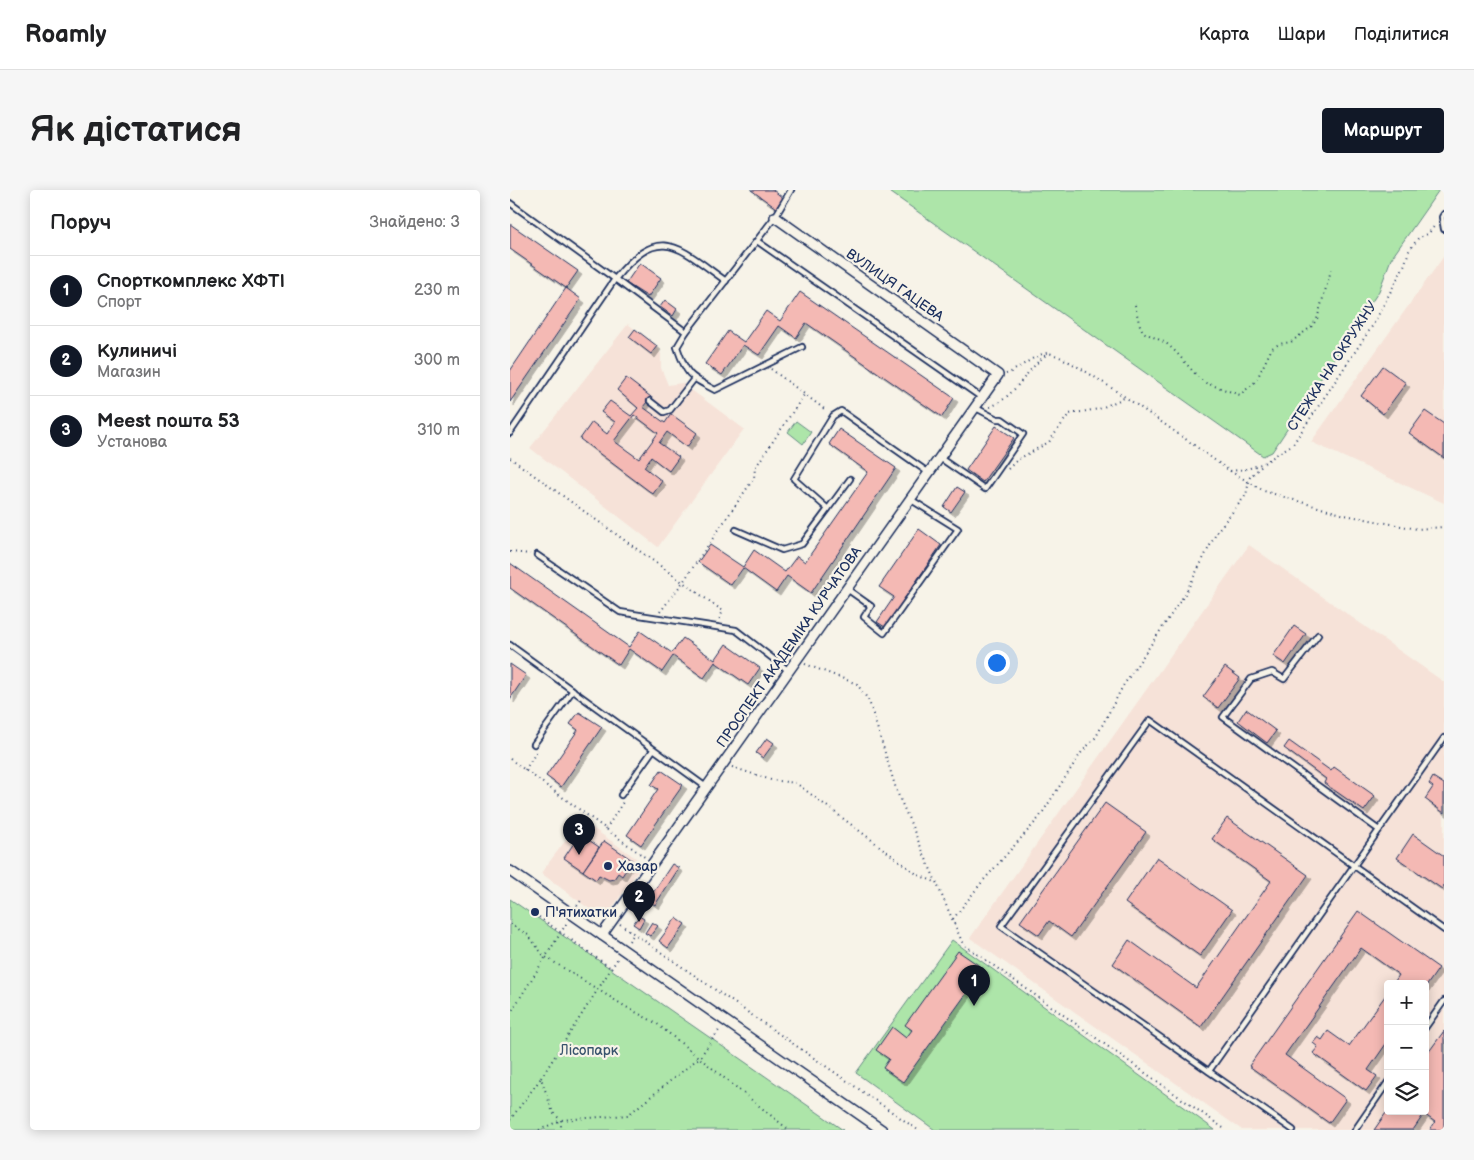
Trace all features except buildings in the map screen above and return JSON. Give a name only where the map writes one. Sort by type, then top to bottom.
[{"type":"street","name":"ВУЛИЦЯ ГАЦЕВА","points":[[775,218],[998,375]]},
{"type":"street","name":"ПРОСПЕКТ АКАДЕМІКА КУРЧАТОВА","points":[[602,935],[998,375]]},
{"type":"street","points":[[510,871],[882,1130]]},
{"type":"lane","points":[[791,190],[775,218],[686,332],[678,347],[685,370],[694,379],[715,390],[802,347]]},
{"type":"lane","points":[[510,203],[686,332]]},
{"type":"lane","points":[[1443,215],[1444,229]]},
{"type":"lane","points":[[757,241],[982,398]]},
{"type":"lane","points":[[510,433],[631,258],[643,250],[668,244],[679,248],[726,282]]},
{"type":"lane","points":[[650,401],[664,412],[670,410],[694,379]]},
{"type":"lane","points":[[940,458],[985,489],[1023,434],[1002,419],[996,419],[976,408]]},
{"type":"lane","points":[[828,509],[794,480],[833,416],[842,411],[929,473]]},
{"type":"lane","points":[[736,530],[782,550],[802,544],[850,478]]},
{"type":"lane","points":[[847,588],[871,606],[864,617],[884,633],[958,529],[910,499]]},
{"type":"lane","points":[[537,555],[620,612],[736,630],[789,671]]},
{"type":"lane","points":[[1318,636],[1284,679],[1272,672],[1251,679],[1223,717],[1379,830]]},
{"type":"lane","points":[[510,645],[706,787]]},
{"type":"lane","points":[[534,744],[573,690]]},
{"type":"lane","points":[[1293,1130],[1001,926],[1150,720],[1444,930]]},
{"type":"lane","points":[[1209,1071],[1444,738]]},
{"type":"lane","points":[[621,795],[653,750]]},
{"type":"lane","points":[[1427,1025],[1444,1001]]},
{"type":"lane","points":[[1355,1130],[1384,1088]]},
{"type":"path","name":"СТЕЖКА НА ОКРУЖНУ","points":[[1230,471],[1247,469],[1264,463],[1293,444],[1373,325],[1404,266],[1409,251],[1419,237],[1428,234],[1443,215]]},
{"type":"path","points":[[1135,305],[1143,332],[1176,352],[1198,377],[1206,383],[1240,395],[1256,381],[1272,348],[1279,344],[1291,342],[1311,327],[1317,319],[1332,268]]},
{"type":"path","points":[[998,375],[1008,373],[1048,353],[1067,360],[1230,471],[1264,491],[1345,515],[1417,529],[1444,526]]},
{"type":"path","points":[[976,408],[987,408],[1001,402],[1015,389],[1036,362],[1048,353]]},
{"type":"path","points":[[766,365],[833,416]]},
{"type":"path","points":[[655,618],[683,582],[754,478],[755,468],[804,394]]},
{"type":"path","points":[[995,474],[1004,474],[1017,460],[1049,442],[1069,414],[1099,409],[1124,398]]},
{"type":"path","points":[[510,458],[723,611],[714,628]]},
{"type":"path","points":[[953,919],[982,882],[1039,818],[1081,753],[1096,737],[1123,686],[1185,594],[1218,530],[1246,495],[1250,477],[1264,463]]},
{"type":"path","points":[[510,552],[537,555]]},
{"type":"path","points":[[796,661],[857,684],[869,701],[897,792],[963,944],[1226,1130]]},
{"type":"path","points":[[525,770],[537,753],[534,744]]},
{"type":"path","points":[[510,759],[652,863]]},
{"type":"path","points":[[723,764],[771,780],[796,783],[918,875],[935,882]]},
{"type":"path","points":[[606,829],[624,804],[621,795]]},
{"type":"path","points":[[510,1014],[544,956],[572,914]]},
{"type":"path","points":[[539,917],[611,968]]},
{"type":"path","points":[[613,919],[918,1130]]},
{"type":"path","points":[[510,924],[528,935],[544,956],[656,1023],[700,1056],[789,1130]]},
{"type":"path","points":[[510,1120],[541,1078],[623,950]]},
{"type":"path","points":[[539,1130],[561,1120],[628,1115],[700,1056],[726,1021]]},
{"type":"path","points":[[541,1078],[553,1113],[561,1120],[561,1130]]},
{"type":"shaded area","points":[[1444,256],[1444,503],[1311,442]]},
{"type":"shaded area","points":[[628,324],[657,346],[661,354],[661,368],[668,385],[682,383],[744,429],[658,547],[530,448]]},
{"type":"shaded area","points":[[1249,545],[1444,682],[1444,1130],[1242,1130],[970,938]]},
{"type":"shaded area","points":[[581,820],[643,863],[604,920],[541,873]]},
{"type":"green space","points":[[887,190],[1439,190],[1391,259],[1379,291],[1272,452],[1263,456]]},
{"type":"green space","points":[[796,421],[811,432],[803,444],[788,432]]},
{"type":"green space","name":"Лісопарк","points":[[510,899],[843,1130],[510,1130]]},
{"type":"green space","points":[[952,940],[1215,1130],[935,1130],[856,1073]]},
{"type":"place","name":"Meest пошта 53","points":[[579,855]]},
{"type":"place","name":"Хазар","points":[[608,866]]},
{"type":"place","name":"П'ятихатки","points":[[535,912]]},
{"type":"place","name":"Кулиничі","points":[[639,922]]},
{"type":"place","name":"Спорткомплекс ХФТІ","points":[[974,1006]]}]
